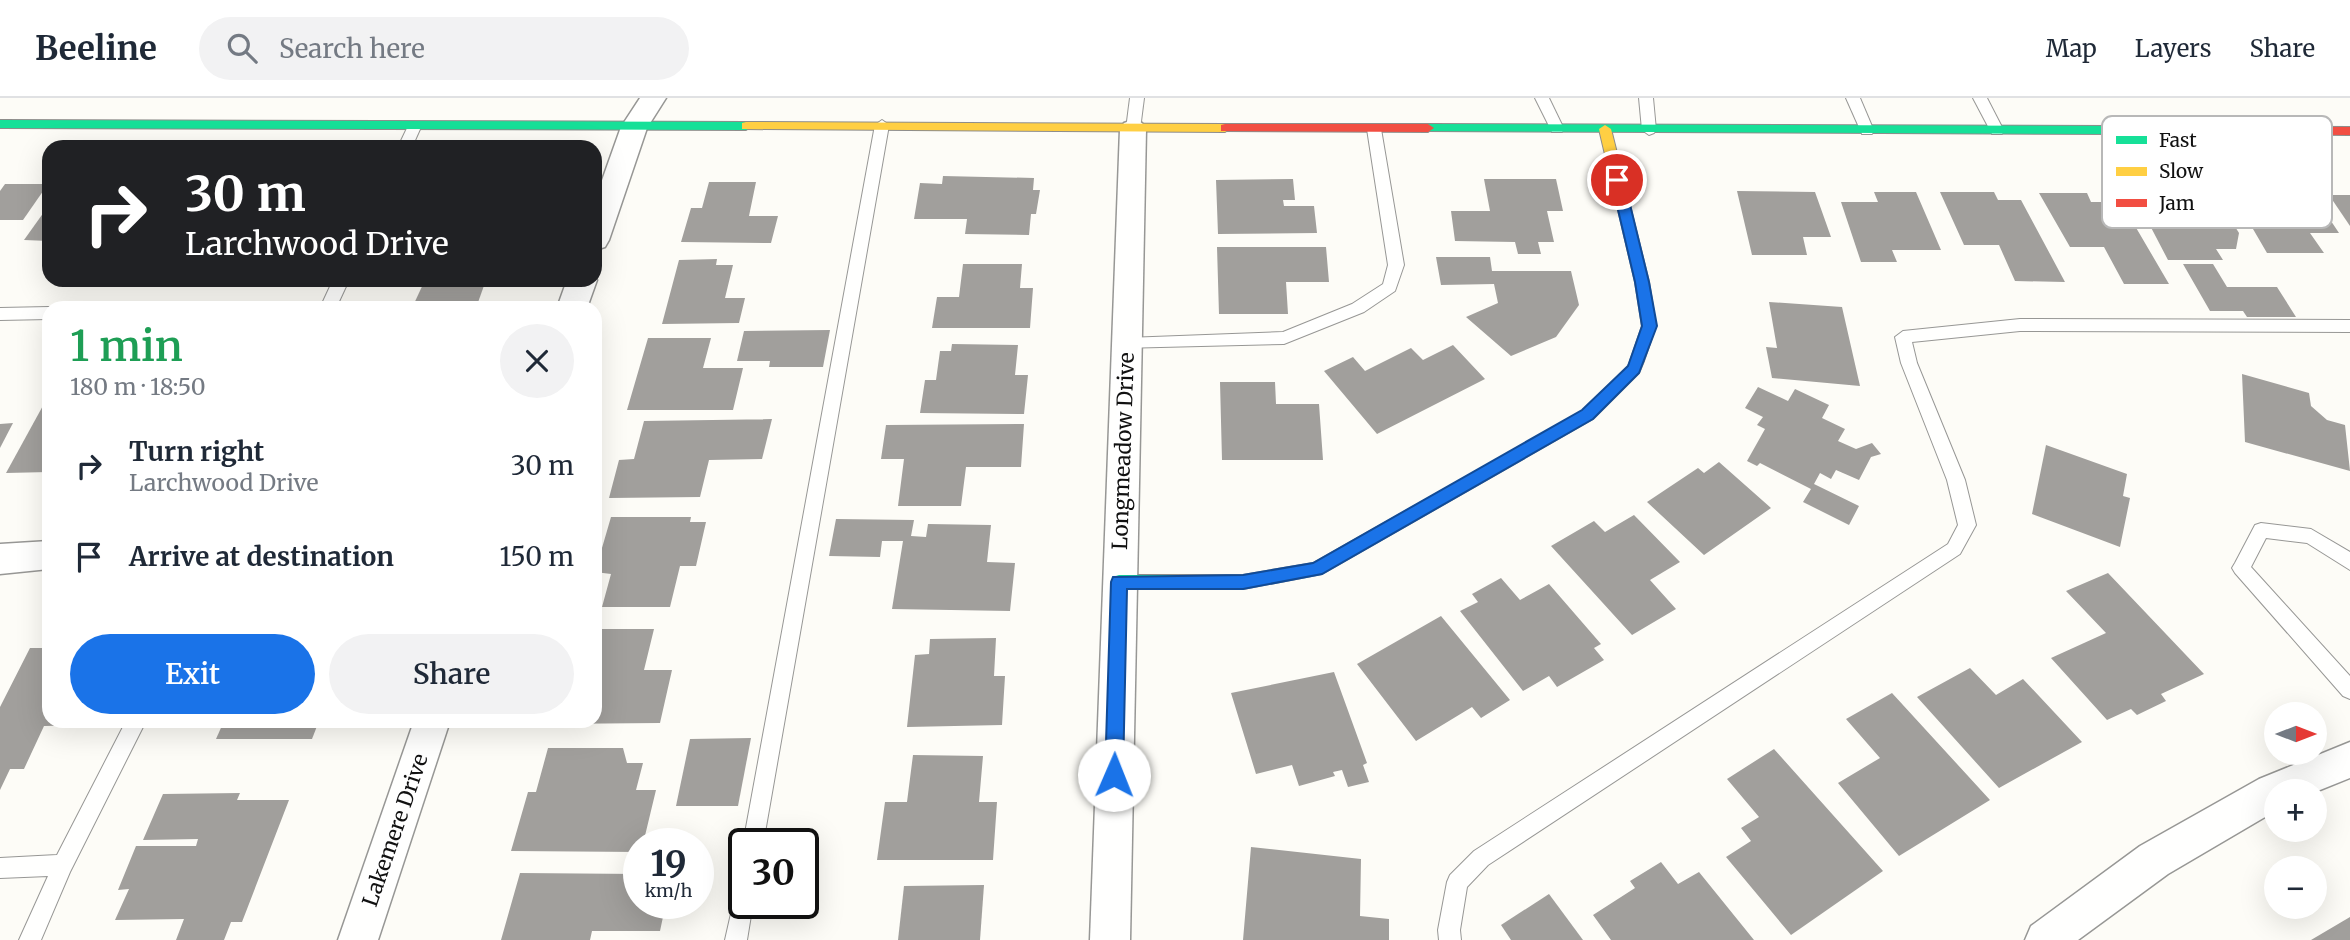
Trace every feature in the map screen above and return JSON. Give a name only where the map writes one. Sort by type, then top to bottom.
[{"type":"street","points":[[602,220],[634,127],[653,98]]},
{"type":"street","points":[[0,124],[414,127],[882,125],[1135,114],[1374,129],[2102,131]]},
{"type":"street","name":"Longmeadow Drive","points":[[1110,940],[1135,114]]},
{"type":"street","points":[[1119,582],[1243,582],[1316,569],[1588,415],[1634,369],[1649,326],[1642,282],[1605,129]]},
{"type":"street","points":[[2332,131],[2350,131]]},
{"type":"street","points":[[0,559],[42,556]]},
{"type":"street","name":"Lakemere Drive","points":[[358,940],[430,728]]},
{"type":"street","points":[[2045,940],[2154,860],[2272,792],[2350,760]]},
{"type":"lane","points":[[1542,98],[1557,129]]},
{"type":"lane","points":[[1646,98],[1649,130]]},
{"type":"lane","points":[[1853,98],[1867,131]]},
{"type":"lane","points":[[1980,98],[1997,131]]},
{"type":"lane","points":[[756,828],[882,125]]},
{"type":"lane","points":[[408,140],[414,127]]},
{"type":"lane","points":[[1126,344],[1284,338],[1358,308],[1390,287],[1396,265],[1374,129]]},
{"type":"lane","points":[[0,314],[42,313]]},
{"type":"lane","points":[[1450,940],[1449,930],[1457,882],[1481,858],[1954,549],[1967,526],[1956,480],[1909,363],[1903,337],[1920,333],[2020,325],[2350,327]]},
{"type":"lane","points":[[2350,562],[2311,536],[2261,530],[2241,568],[2350,690]]},
{"type":"lane","points":[[30,940],[63,865],[132,728]]},
{"type":"lane","points":[[0,868],[63,865]]},
{"type":"lane","points":[[736,940],[740,919]]},
{"type":"building","points":[[943,176],[1034,178],[1033,190],[1040,190],[1036,214],[1031,214],[1029,235],[965,234],[967,219],[914,219],[920,183],[942,184]]},
{"type":"building","points":[[1293,179],[1295,200],[1283,200],[1284,206],[1314,206],[1317,233],[1218,234],[1216,180]]},
{"type":"building","points":[[1484,179],[1556,179],[1563,211],[1547,211],[1554,242],[1538,242],[1541,254],[1518,254],[1515,242],[1455,241],[1451,211],[1490,211]]},
{"type":"building","points":[[709,182],[756,182],[749,216],[778,216],[771,243],[681,242],[691,208],[702,208]]},
{"type":"building","points":[[5,184],[42,184],[42,193],[23,220],[0,220],[0,191]]},
{"type":"building","points":[[1737,191],[1815,192],[1831,237],[1803,237],[1807,255],[1752,255]]},
{"type":"building","points":[[1874,192],[1916,192],[1941,250],[1892,250],[1897,262],[1861,262],[1841,202],[1878,202]]},
{"type":"building","points":[[1940,192],[1994,192],[1998,200],[2021,200],[2065,282],[2015,281],[1999,245],[1964,245]]},
{"type":"building","points":[[2039,193],[2087,193],[2091,202],[2102,202],[2102,228],[2136,228],[2169,284],[2124,284],[2104,247],[2070,247]]},
{"type":"building","points":[[2332,195],[2350,195],[2350,226],[2332,199]]},
{"type":"building","points":[[42,215],[42,241],[24,240]]},
{"type":"building","points":[[2332,222],[2339,233],[2310,233],[2324,253],[2267,253],[2252,228],[2332,228]]},
{"type":"building","points":[[2151,228],[2236,228],[2239,233],[2236,249],[2216,249],[2223,260],[2168,260]]},
{"type":"building","points":[[1217,247],[1326,247],[1329,282],[1286,282],[1288,314],[1219,314]]},
{"type":"building","points":[[1436,257],[1490,257],[1492,271],[1571,271],[1579,305],[1556,337],[1511,356],[1466,317],[1498,303],[1494,284],[1441,285]]},
{"type":"building","points":[[717,259],[716,265],[733,265],[725,298],[745,298],[739,323],[662,324],[679,260]]},
{"type":"building","points":[[963,264],[1022,264],[1020,288],[1033,288],[1030,328],[932,328],[937,297],[959,297]]},
{"type":"building","points":[[2183,264],[2213,264],[2227,287],[2277,287],[2296,317],[2247,317],[2243,311],[2210,311]]},
{"type":"building","points":[[422,287],[484,287],[478,301],[415,301]]},
{"type":"building","points":[[1769,302],[1842,307],[1860,386],[1772,378],[1766,347],[1777,348]]},
{"type":"building","points":[[830,330],[823,367],[769,367],[770,361],[737,361],[744,331]]},
{"type":"building","points":[[648,338],[711,338],[703,368],[743,368],[733,410],[627,410]]},
{"type":"building","points":[[952,344],[1018,345],[1015,375],[1028,375],[1024,414],[920,413],[925,380],[936,380],[940,351],[951,351]]},
{"type":"building","points":[[1453,345],[1485,379],[1377,434],[1324,371],[1353,357],[1365,371],[1411,348],[1423,360]]},
{"type":"building","points":[[2242,374],[2309,393],[2311,406],[2327,420],[2345,425],[2350,471],[2245,442]]},
{"type":"building","points":[[1220,382],[1275,382],[1276,404],[1319,404],[1323,460],[1222,460]]},
{"type":"building","points":[[1758,387],[1788,401],[1795,389],[1829,405],[1822,418],[1845,429],[1838,441],[1856,449],[1872,443],[1881,454],[1871,457],[1859,480],[1836,470],[1831,479],[1820,473],[1814,484],[1859,506],[1849,525],[1803,502],[1811,489],[1760,463],[1757,466],[1747,461],[1765,429],[1757,425],[1763,417],[1745,408]]},
{"type":"building","points":[[42,407],[42,472],[6,473]]},
{"type":"building","points":[[772,419],[762,459],[709,460],[700,497],[609,498],[619,460],[634,459],[644,421]]},
{"type":"building","points":[[13,423],[0,448],[0,424]]},
{"type":"building","points":[[1024,424],[1021,467],[966,467],[961,506],[898,506],[904,459],[881,459],[886,425]]},
{"type":"building","points":[[2046,445],[2127,474],[2123,496],[2130,498],[2120,547],[2032,514]]},
{"type":"building","points":[[1719,462],[1771,508],[1704,555],[1647,502],[1698,468],[1704,473]]},
{"type":"building","points":[[1634,515],[1680,562],[1650,580],[1676,609],[1632,635],[1551,546],[1594,521],[1605,532]]},
{"type":"building","points":[[611,517],[691,517],[690,522],[706,522],[696,566],[680,566],[670,607],[602,607],[611,574],[602,573],[602,548]]},
{"type":"building","points":[[836,519],[914,520],[911,536],[926,537],[928,524],[991,525],[987,562],[1015,563],[1010,611],[892,609],[903,541],[882,541],[880,557],[829,556]]},
{"type":"building","points":[[2108,573],[2204,674],[2161,694],[2166,701],[2137,715],[2131,709],[2107,720],[2051,658],[2106,633],[2066,591]]},
{"type":"building","points":[[1501,578],[1520,600],[1549,584],[1601,644],[1594,648],[1604,660],[1557,687],[1549,676],[1523,691],[1460,611],[1478,602],[1472,594]]},
{"type":"building","points":[[1441,616],[1510,700],[1481,718],[1472,707],[1416,741],[1357,664]]},
{"type":"building","points":[[602,629],[654,629],[644,670],[672,670],[660,723],[602,724]]},
{"type":"building","points":[[996,638],[994,676],[1005,676],[1002,725],[907,727],[915,655],[929,654],[930,639]]},
{"type":"building","points":[[30,648],[42,648],[43,728],[24,769],[10,769],[0,790],[0,707]]},
{"type":"building","points":[[1970,668],[1996,695],[2023,679],[2082,742],[1999,788],[1917,697]]},
{"type":"building","points":[[1334,672],[1367,763],[1363,765],[1369,782],[1348,787],[1342,770],[1333,772],[1335,776],[1299,786],[1292,765],[1256,774],[1231,693]]},
{"type":"building","points":[[1892,693],[1990,800],[1899,856],[1838,783],[1880,758],[1846,719]]},
{"type":"building","points":[[221,728],[316,728],[312,739],[216,739]]},
{"type":"building","points":[[751,738],[738,806],[676,806],[690,739]]},
{"type":"building","points":[[548,748],[623,748],[627,763],[643,763],[636,790],[656,790],[647,828],[623,828],[623,852],[511,851],[528,792],[536,792]]},
{"type":"building","points":[[1774,749],[1883,871],[1791,935],[1726,857],[1751,841],[1741,828],[1759,817],[1727,779]]},
{"type":"building","points":[[913,755],[983,756],[979,802],[997,802],[993,860],[877,860],[885,802],[907,802]]},
{"type":"building","points":[[240,793],[237,800],[289,800],[242,922],[231,922],[224,940],[176,940],[184,919],[115,920],[129,889],[118,890],[136,846],[196,846],[198,839],[143,840],[163,794]]},
{"type":"building","points":[[1251,847],[1361,859],[1360,916],[1389,919],[1389,940],[1243,940]]},
{"type":"building","points":[[1661,862],[1678,884],[1699,872],[1754,940],[1611,940],[1593,915],[1635,888],[1630,881]]},
{"type":"building","points":[[520,873],[623,874],[623,919],[663,919],[660,931],[592,931],[590,940],[501,940]]},
{"type":"building","points":[[984,885],[980,940],[898,940],[904,886]]},
{"type":"building","points":[[1549,894],[1583,940],[1511,940],[1501,925]]},
{"type":"building","points":[[2350,917],[2350,940],[2311,940]]},
{"type":"traffic: fast","points":[[0,124],[746,126]]},
{"type":"traffic: fast","points":[[1428,128],[2102,130]]},
{"type":"traffic: fast","points":[[1119,582],[1243,582],[1316,569],[1588,415],[1634,369],[1637,361]]},
{"type":"traffic: slow","points":[[746,126],[1225,128]]},
{"type":"traffic: slow","points":[[1605,129],[1642,282],[1649,326],[1637,361]]},
{"type":"traffic: jam","points":[[1225,128],[1428,128]]},
{"type":"traffic: jam","points":[[2332,131],[2350,131]]},
{"type":"route","points":[[1114,775],[1119,582],[1243,582],[1316,569],[1588,415],[1634,369],[1649,326],[1642,282],[1617,180]]}]
